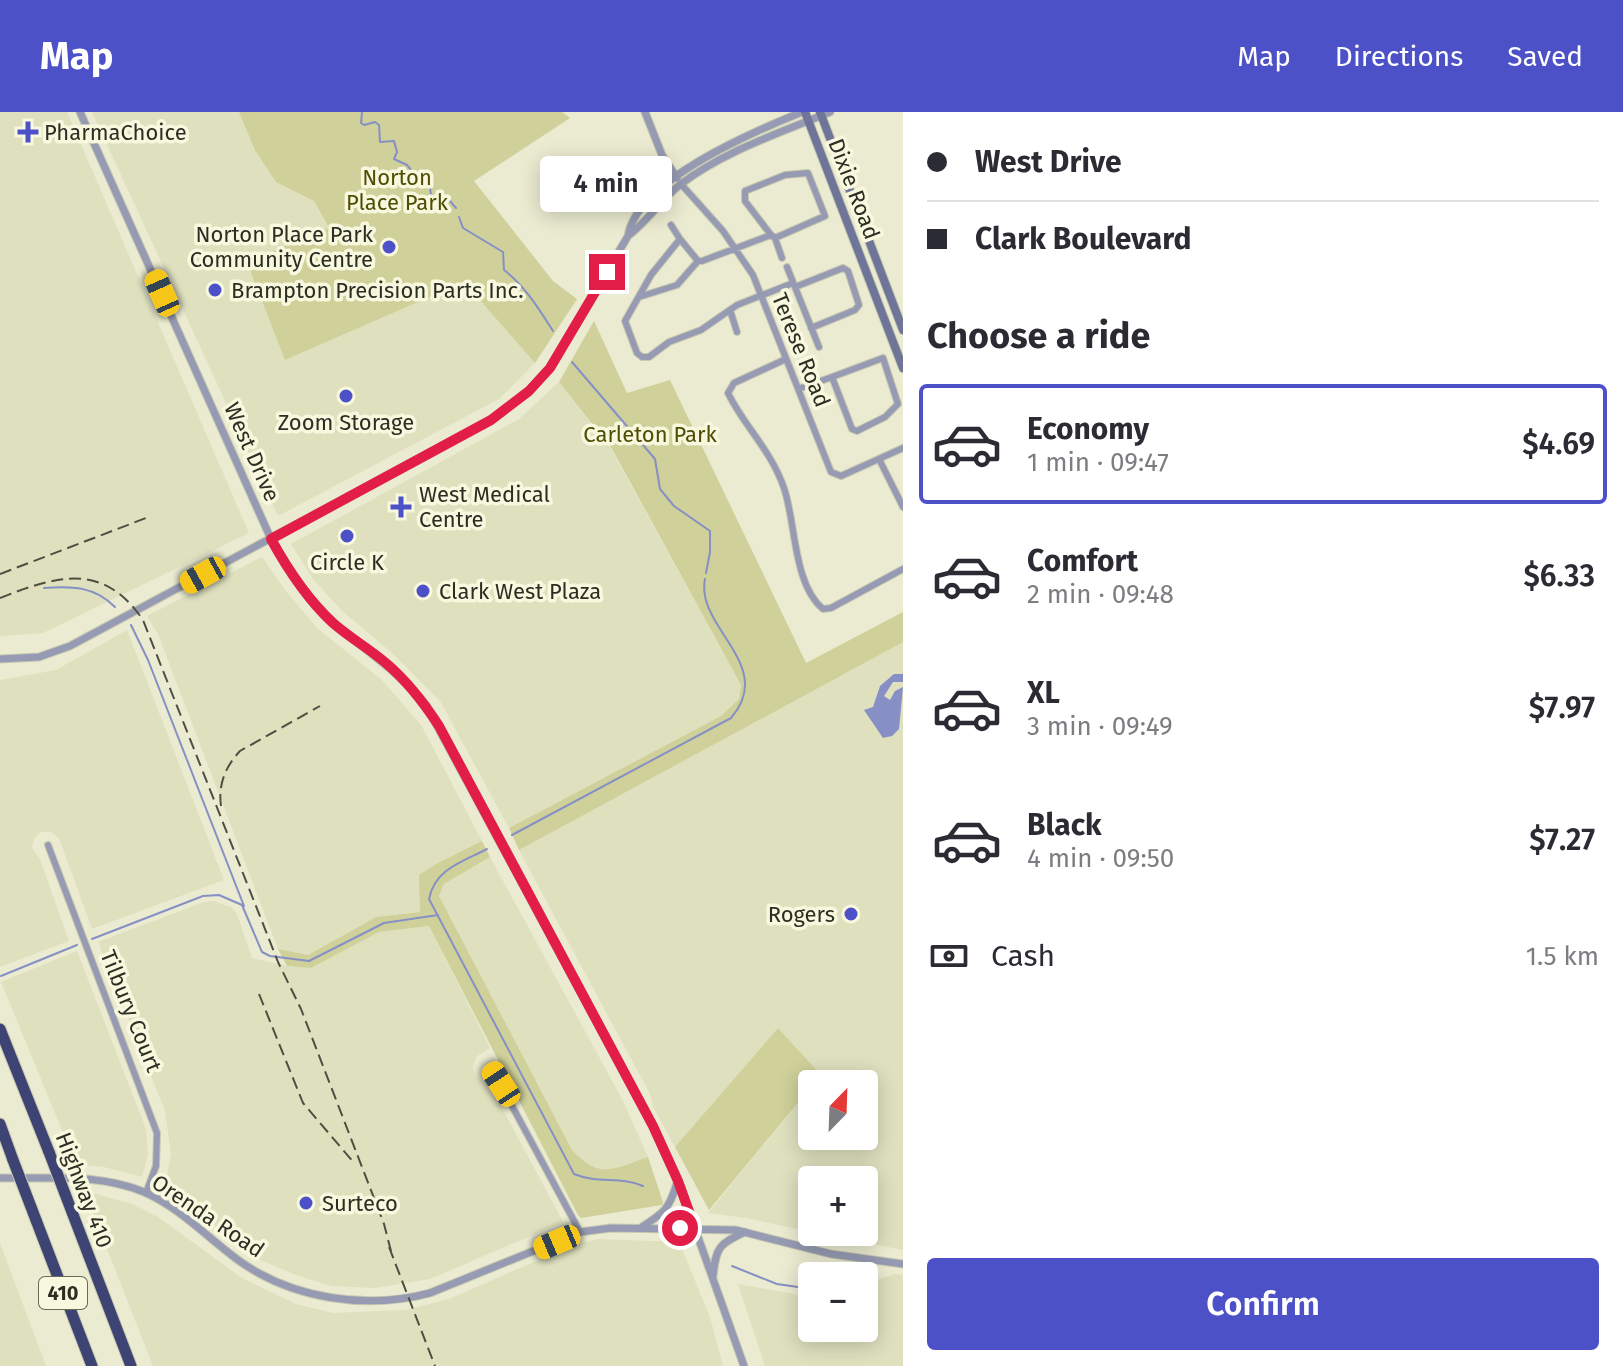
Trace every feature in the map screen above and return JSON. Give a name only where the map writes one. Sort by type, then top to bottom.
[{"type":"highway","name":"Highway 410","points":[[0,1029],[131,1366]]},
{"type":"highway","name":"410","points":[[0,1124],[92,1366]]},
{"type":"main road","name":"Dixie Road","points":[[824,113],[903,330]]},
{"type":"main road","name":"Dixie Road","points":[[805,115],[903,368]]},
{"type":"street","name":"West Drive","points":[[80,112],[286,567],[335,624],[398,674],[426,705],[637,1093],[678,1181],[744,1366]]},
{"type":"street","points":[[645,112],[662,155],[678,180]]},
{"type":"street","points":[[0,659],[39,657],[70,646],[491,420],[529,391],[555,362],[628,236],[678,180],[805,115],[824,113]]},
{"type":"street","points":[[638,297],[677,285],[698,261],[773,236],[825,216],[808,173],[785,175],[745,191],[745,201],[773,236],[782,258]]},
{"type":"street","name":"Terese Road","points":[[678,180],[735,247],[753,275],[831,472],[841,476],[903,448]]},
{"type":"street","points":[[671,225],[698,261]]},
{"type":"street","points":[[680,239],[651,275],[625,321],[637,353],[642,357],[649,357],[669,342],[701,330],[730,310],[761,296],[843,268],[848,271],[859,305],[855,310],[811,328]]},
{"type":"street","points":[[787,267],[819,347]]},
{"type":"street","points":[[730,310],[737,332]]},
{"type":"street","points":[[798,389],[883,358],[898,404],[885,417],[857,431],[852,429],[832,377]]},
{"type":"street","points":[[786,359],[734,383],[728,393],[765,447],[777,471],[785,490],[802,573],[818,605],[823,609],[831,608],[903,569]]},
{"type":"street","points":[[879,459],[903,507]]},
{"type":"street","name":"Tilbury Court","points":[[48,845],[157,1133],[156,1166],[146,1193]]},
{"type":"street","points":[[491,1067],[580,1232]]},
{"type":"street","name":"Orenda Road","points":[[0,1178],[102,1180],[146,1193],[182,1216],[240,1261],[270,1278],[320,1295],[362,1301],[409,1298],[450,1287],[580,1232],[642,1227],[746,1231],[831,1254],[903,1264]]},
{"type":"street","points":[[642,1227],[670,1206],[678,1181]]},
{"type":"street","points":[[713,1278],[718,1249],[746,1231]]},
{"type":"shaded area","points":[[0,112],[67,112],[249,533],[43,633],[0,636]]},
{"type":"shaded area","points":[[92,112],[245,112],[308,190],[329,229],[285,360],[464,282],[535,363],[499,399],[278,516]]},
{"type":"shaded area","points":[[559,382],[611,449],[741,685],[739,699],[721,716],[509,828],[440,701],[391,652],[342,611],[313,579],[291,544],[519,419]]},
{"type":"shaded area","points":[[262,557],[317,628],[382,680],[421,725],[482,841],[438,863],[420,912],[376,917],[308,955],[278,949],[158,634],[147,616]]},
{"type":"shaded area","points":[[127,630],[224,880],[92,929],[59,838],[51,832],[41,832],[34,838],[32,848],[40,859],[69,941],[0,967],[0,680],[56,670]]},
{"type":"shaded area","points":[[903,641],[903,1250],[878,1245],[878,1166],[798,1166],[798,1229],[708,1213],[798,1103],[798,1150],[878,1150],[878,1070],[816,1070],[778,1028],[675,1147],[653,1107],[650,1094],[519,850]]},
{"type":"shaded area","points":[[490,857],[622,1099],[648,1157],[611,1170],[588,1166],[572,1150],[439,896],[444,884]]},
{"type":"shaded area","points":[[214,901],[231,907],[237,914],[252,958],[287,966],[311,968],[379,932],[429,926],[490,1048],[477,1056],[473,1067],[475,1075],[492,1089],[563,1222],[430,1279],[375,1288],[331,1286],[254,1257],[163,1184],[171,1154],[165,1111],[98,942]]},
{"type":"shaded area","points":[[77,951],[146,1129],[148,1154],[142,1177],[104,1167],[76,1164],[1,982]]},
{"type":"shaded area","points":[[93,1193],[132,1204],[158,1217],[242,1278],[296,1304],[333,1313],[406,1310],[449,1299],[568,1247],[598,1239],[679,1242],[710,1317],[723,1366],[153,1366],[86,1195]]},
{"type":"shaded area","points":[[0,1243],[46,1366],[0,1366]]},
{"type":"shaded area","points":[[903,1275],[903,1366],[765,1366],[738,1284],[798,1295],[798,1342],[878,1342],[878,1279]]},
{"type":"green space","name":"Norton Place Park","points":[[239,112],[562,112],[570,118],[474,181],[553,281],[577,299],[535,363],[464,282],[285,360],[247,262],[329,228],[314,201],[276,182],[255,150]]},
{"type":"green space","name":"Carleton Park","points":[[594,321],[627,393],[670,380],[806,663],[903,612],[903,642],[519,850],[509,828],[721,716],[739,699],[741,685],[612,449],[559,382]]},
{"type":"green space","points":[[482,841],[490,857],[444,884],[439,896],[572,1150],[599,1169],[616,1168],[648,1157],[662,1205],[581,1218],[578,1215],[429,926],[379,932],[311,968],[287,966],[278,949],[308,955],[376,917],[420,912],[419,875]]},
{"type":"green space","points":[[778,1028],[816,1070],[798,1070],[798,1103],[709,1210],[675,1147]]},
{"type":"water","points":[[894,674],[903,674],[903,682],[893,682],[884,696],[890,700],[895,691],[903,687],[899,729],[892,736],[883,738],[864,710],[873,707],[880,686]]},
{"type":"waterway","points":[[362,112],[361,123],[375,122],[379,125],[380,142],[394,141],[397,152],[394,159],[412,171],[428,174],[431,195],[449,200],[456,208]]},
{"type":"waterway","points":[[459,217],[463,228],[503,252],[504,270],[525,291],[553,331]]},
{"type":"waterway","points":[[572,362],[655,459],[660,489],[674,506],[710,531],[706,573]]},
{"type":"waterway","points":[[512,835],[731,718],[743,699],[745,681],[732,647],[711,614],[705,597],[705,579]]},
{"type":"waterway","points":[[44,588],[91,591],[115,607]]},
{"type":"waterway","points":[[131,625],[148,660],[244,906]]},
{"type":"waterway","points":[[487,849],[443,873],[429,899],[574,1174],[643,1186]]},
{"type":"waterway","points":[[92,939],[203,896],[219,895],[242,905],[262,952],[270,956],[309,961],[384,923],[438,915]]},
{"type":"waterway","points":[[1,976],[77,945]]},
{"type":"waterway","points":[[732,1266],[777,1284],[798,1287]]},
{"type":"railway","points":[[0,574],[146,518]]},
{"type":"railway","points":[[0,598],[59,580],[95,581],[128,601],[143,620],[278,962],[301,1009],[384,1224],[392,1255]]},
{"type":"railway","points":[[221,806],[224,777],[240,751],[320,706]]},
{"type":"railway","points":[[259,994],[303,1103],[355,1164]]},
{"type":"railway","points":[[389,1247],[435,1366]]},
{"type":"place","name":"PharmaChoice","points":[[28,132]]},
{"type":"place","name":"Norton Place Park Community Centre","points":[[389,247]]},
{"type":"place","name":"Brampton Precision Parts Inc.","points":[[215,290]]},
{"type":"place","name":"Zoom Storage","points":[[346,396]]},
{"type":"place","name":"West Medical Centre","points":[[401,507]]},
{"type":"place","name":"Circle K","points":[[347,536]]},
{"type":"place","name":"Clark West Plaza","points":[[423,591]]},
{"type":"place","name":"Rogers","points":[[851,914]]},
{"type":"place","name":"Surteco","points":[[306,1203]]},
{"type":"route","points":[[607,272],[550,368],[513,405],[491,420],[271,539],[286,567],[309,597],[335,624],[398,674],[426,705],[439,726],[653,1126],[695,1228],[680,1228]]}]
